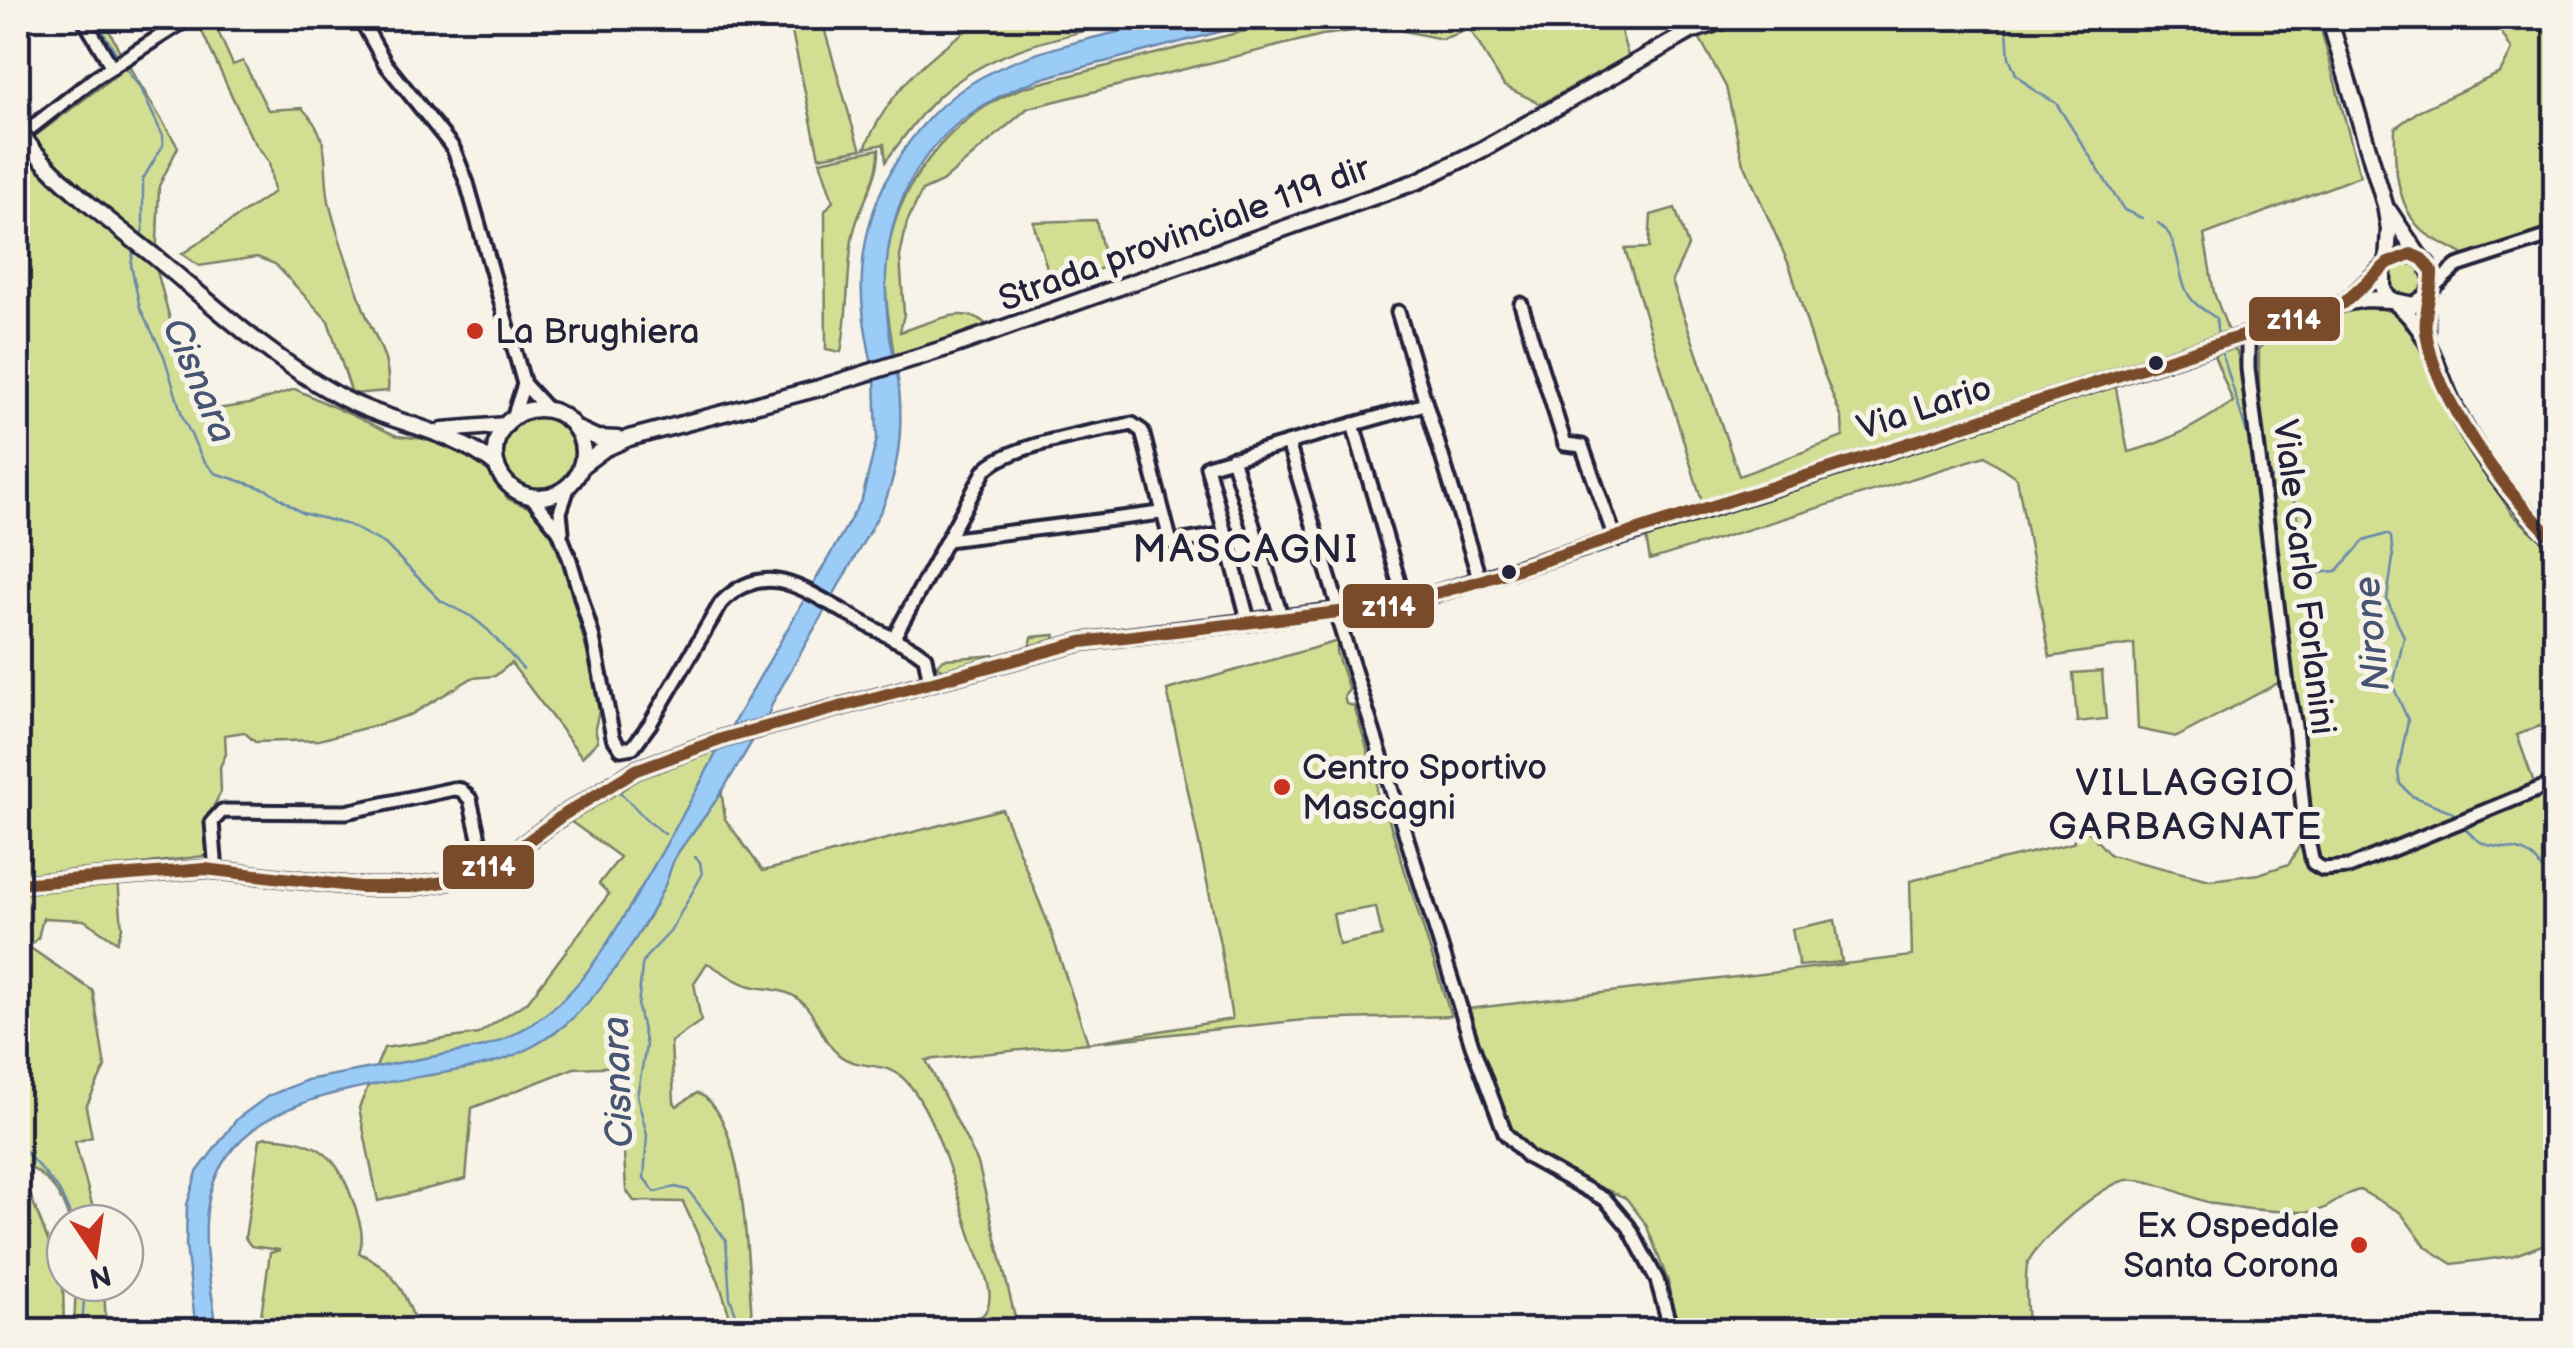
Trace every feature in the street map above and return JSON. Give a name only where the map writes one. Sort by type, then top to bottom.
[{"type":"street","points":[[83,18],[112,66]]},
{"type":"street","points":[[189,18],[112,66],[18,134],[55,175],[287,366],[341,398],[474,449],[497,466],[510,485],[530,496],[564,540]]},
{"type":"street","points":[[360,18],[385,63],[453,148],[467,183],[524,384],[548,410]]},
{"type":"street","name":"Strada provinciale 119 dir","points":[[581,466],[604,449],[629,438],[913,359],[1418,181],[1483,149],[1691,31],[1732,18]]},
{"type":"street","points":[[2329,18],[2386,205],[2389,229],[2381,284],[2426,336],[2453,404],[2478,450],[2511,496],[2556,541]]},
{"type":"street","points":[[2386,205],[2432,272],[2426,336]]},
{"type":"street","points":[[2394,302],[2414,305],[2457,266],[2556,234]]},
{"type":"street","points":[[2385,266],[2399,255],[2457,266]]},
{"type":"street","name":"Via Lario","points":[[2344,303],[2385,266]]},
{"type":"street","name":"Via Lario","points":[[18,884],[205,869],[333,886],[384,888],[444,882],[486,869],[618,780],[656,761],[725,738],[1080,642],[1405,602],[1616,538],[2344,303],[2364,299],[2394,302]]},
{"type":"street","points":[[1522,304],[1565,444],[1582,446],[1616,538]]},
{"type":"street","points":[[1398,312],[1480,581]]},
{"type":"street","name":"Viale Carlo Forlanini","points":[[2248,336],[2256,428],[2311,858],[2323,869],[2349,866],[2556,782]]},
{"type":"street","points":[[497,466],[497,440],[524,384]]},
{"type":"street","points":[[1250,622],[1207,466],[1425,404]]},
{"type":"street","points":[[432,430],[465,430],[509,421],[526,411],[548,410],[563,416],[575,428],[582,442],[581,466],[569,485],[560,512],[564,540],[593,638],[612,738],[621,749],[633,746],[650,724],[715,612],[729,595],[746,584],[768,580],[803,588],[925,657],[930,682]]},
{"type":"street","points":[[893,639],[990,464],[1076,435],[1132,424],[1142,431],[1171,543],[1227,534]]},
{"type":"street","points":[[1354,424],[1405,602]]},
{"type":"street","name":"Strada provinciale 119 dir","points":[[575,428],[598,438],[629,438]]},
{"type":"street","points":[[1288,443],[1498,1120],[1514,1145],[1528,1157],[1606,1200],[1629,1227],[1657,1280],[1671,1330]]},
{"type":"street","points":[[1232,458],[1282,619]]},
{"type":"street","points":[[530,496],[547,496],[569,485]]},
{"type":"street","points":[[947,540],[1161,513]]},
{"type":"street","points":[[215,859],[212,822],[222,811],[346,812],[453,788],[462,790],[470,799],[486,869]]},
{"type":"green space","points":[[87,18],[103,18],[178,147],[159,186],[156,267],[176,342],[203,411],[250,404],[295,389],[397,436],[435,440],[474,455],[489,468],[508,499],[533,509],[551,529],[589,660],[599,711],[595,728],[598,741],[582,757],[511,663],[495,676],[472,678],[412,714],[319,740],[255,742],[244,732],[225,735],[221,792],[210,813],[212,855],[117,867],[122,928],[117,942],[84,920],[43,918],[38,938],[29,947],[93,991],[105,1067],[86,1107],[92,1137],[75,1142],[92,1203],[63,1203],[52,1185],[18,1162],[18,149],[119,73]]},
{"type":"green space","points":[[212,18],[233,65],[243,61],[268,110],[302,108],[318,131],[332,214],[384,356],[388,391],[352,394],[328,321],[275,264],[257,257],[199,266],[182,254],[274,192],[269,162],[251,137],[198,23]]},
{"type":"green space","points":[[789,18],[821,18],[862,149],[819,157]]},
{"type":"green space","points":[[986,18],[1139,18],[1041,42],[994,60],[942,94],[886,161],[884,144],[865,148],[887,108],[915,73]]},
{"type":"green space","points":[[1296,18],[1617,18],[1628,56],[1541,104],[1504,86],[1470,29],[1442,39],[1385,27],[1322,35],[1028,108],[942,182],[922,191],[907,222],[900,257],[904,314],[900,332],[957,315],[968,315],[988,326],[894,355],[886,269],[899,210],[929,158],[972,116],[1025,87]]},
{"type":"green space","points":[[1692,18],[2318,18],[2360,176],[2204,235],[2214,293],[2230,335],[2189,345],[1703,505],[1625,249],[1649,248],[1651,215],[1675,208],[1688,246],[1672,281],[1739,476],[1843,437],[1842,419],[1817,356],[1790,267],[1742,159],[1726,87]]},
{"type":"green space","points":[[2493,18],[2555,18],[2555,226],[2465,256],[2424,232],[2408,210],[2396,170],[2395,128],[2420,110],[2500,73],[2512,50]]},
{"type":"green space","points":[[879,149],[876,172],[852,240],[841,352],[826,349],[825,211],[833,201],[820,161]]},
{"type":"green space","points":[[1096,220],[1107,267],[1051,281],[1033,222]]},
{"type":"green space","points":[[2407,261],[2420,267],[2426,280],[2420,293],[2407,299],[2394,293],[2388,280],[2394,267]]},
{"type":"green space","points":[[2372,306],[2390,311],[2417,331],[2454,427],[2512,514],[2555,553],[2555,720],[2517,735],[2537,791],[2556,791],[2556,1240],[2512,1256],[2453,1264],[2426,1247],[2401,1213],[2360,1190],[2321,1210],[2306,1212],[2215,1204],[2149,1182],[2127,1180],[2088,1201],[2057,1227],[2028,1262],[2028,1330],[1675,1330],[1668,1281],[1646,1224],[1626,1198],[1539,1161],[1515,1141],[1467,1009],[1912,956],[1910,881],[2073,843],[2080,822],[2110,855],[2210,880],[2259,874],[2289,864],[2311,826],[2290,688],[2280,682],[2177,737],[2138,729],[2134,644],[2050,657],[2017,478],[1985,456],[1650,560],[1646,538],[2115,383],[2128,452],[2142,448],[2182,432],[2233,402],[2213,353],[2231,347],[2237,352],[2249,404],[2259,403],[2259,348],[2312,318]]},
{"type":"green space","points":[[538,417],[552,419],[564,427],[572,439],[572,467],[564,479],[552,487],[538,489],[524,487],[512,479],[504,467],[502,453],[504,439],[512,427],[524,419]]},
{"type":"green space","points":[[1055,635],[1053,643],[946,671],[936,666],[944,659],[998,655],[1030,647],[1032,637]]},
{"type":"green space","name":"Centro Sportivo Mascagni","points":[[1338,641],[1336,652],[1349,690],[1344,696],[1346,704],[1354,706],[1377,781],[1377,799],[1387,814],[1451,1016],[1304,1020],[1090,1043],[1232,1019],[1167,690]],"holes":[[[1376,907],[1382,936],[1339,945],[1333,914]]]},
{"type":"green space","points":[[2102,671],[2106,719],[2077,722],[2073,673]]},
{"type":"green space","points":[[716,749],[725,819],[763,871],[1002,809],[1049,926],[1088,1043],[926,1060],[978,1163],[1018,1330],[921,1330],[982,1316],[989,1291],[936,1132],[926,1110],[902,1077],[838,1054],[810,1011],[793,995],[747,985],[707,963],[694,983],[701,1021],[671,1042],[674,1102],[677,1106],[697,1093],[714,1106],[726,1129],[741,1194],[752,1318],[757,1330],[734,1330],[719,1282],[683,1202],[634,1201],[626,1190],[621,1098],[628,1066],[574,1068],[472,1108],[466,1179],[378,1201],[359,1108],[384,1048],[478,1034],[528,1001],[609,894],[599,884],[620,857],[570,821],[620,786]]},
{"type":"green space","points":[[1835,920],[1842,962],[1799,966],[1792,929]]},
{"type":"green space","points":[[260,1139],[301,1142],[334,1163],[349,1189],[359,1219],[359,1253],[381,1266],[398,1284],[418,1330],[259,1330],[270,1253],[280,1250],[251,1246],[245,1238]]},
{"type":"green space","points":[[18,1186],[27,1186],[45,1233],[45,1303],[63,1303],[64,1330],[18,1330]]},
{"type":"green space","points":[[75,1303],[105,1303],[106,1330],[74,1330]]},
{"type":"water","points":[[1176,18],[1272,18],[1034,81],[969,115],[939,141],[916,171],[900,204],[890,239],[886,277],[894,358],[872,365],[862,297],[866,243],[885,183],[919,129],[966,87],[993,71],[1060,47]]},
{"type":"water","points":[[897,372],[899,442],[882,509],[766,720],[730,729],[862,499],[877,438],[875,378]]},
{"type":"water","points":[[754,738],[675,858],[666,884],[632,945],[587,1003],[556,1032],[524,1051],[488,1064],[318,1098],[278,1114],[244,1137],[220,1168],[207,1210],[207,1255],[217,1330],[196,1330],[186,1246],[187,1205],[197,1172],[237,1119],[268,1096],[307,1080],[484,1047],[538,1020],[559,1003],[595,962],[719,748]]},
{"type":"waterway","name":"Cisnara","points":[[94,18],[120,59]]},
{"type":"waterway","name":"Nirone","points":[[2006,18],[2009,57],[2016,74],[2056,103],[2124,210],[2142,218]]},
{"type":"waterway","name":"Cisnara","points":[[124,66],[141,89],[163,136],[163,145],[143,179],[140,236]]},
{"type":"waterway","name":"Nirone","points":[[2158,223],[2172,239],[2188,294],[2216,318],[2218,339]]},
{"type":"waterway","name":"Cisnara","points":[[134,248],[131,265],[140,308],[164,356],[183,418],[203,460],[215,473],[268,490],[302,513],[349,525],[385,544],[441,601],[488,630],[523,669]]},
{"type":"waterway","name":"Nirone","points":[[2220,347],[2252,449]]},
{"type":"waterway","name":"Nirone","points":[[2269,475],[2294,502],[2306,554],[2317,573],[2337,571],[2364,541],[2387,534],[2391,537],[2393,558],[2387,599],[2404,637],[2393,686],[2408,720],[2398,772],[2400,784],[2412,796],[2459,818]]},
{"type":"waterway","name":"Cisnara","points":[[617,789],[665,834]]},
{"type":"waterway","name":"Nirone","points":[[2463,825],[2481,842],[2517,850],[2534,859],[2556,894]]},
{"type":"waterway","name":"Cisnara","points":[[695,857],[702,875],[670,932],[642,966],[638,1007],[646,1046],[637,1096],[647,1135],[644,1178],[655,1192],[675,1187],[688,1190],[726,1240],[730,1298],[742,1330]]},
{"type":"waterway","points":[[18,1143],[59,1190],[65,1203]]},
{"type":"waterway","points":[[82,1330],[84,1303]]},
{"type":"transit line","name":"z114","points":[[18,884],[205,869],[360,887],[444,882],[497,864],[562,816],[636,770],[725,738],[1081,642],[1391,606],[1480,581],[2344,303],[2388,263],[2411,254],[2422,259],[2432,271],[2426,332],[2432,359],[2458,416],[2516,498],[2556,541]]},
{"type":"place","name":"La Brughiera","points":[[475,331]]},
{"type":"place","name":"Centro Sportivo Mascagni","points":[[1282,787]]},
{"type":"place","name":"Ex Ospedale Santa Corona","points":[[2359,1245]]},
{"type":"district","name":"MASCAGNI","points":[[1246,548]]},
{"type":"district","name":"VILLAGGIO GARBAGNATE","points":[[2186,804]]}]
